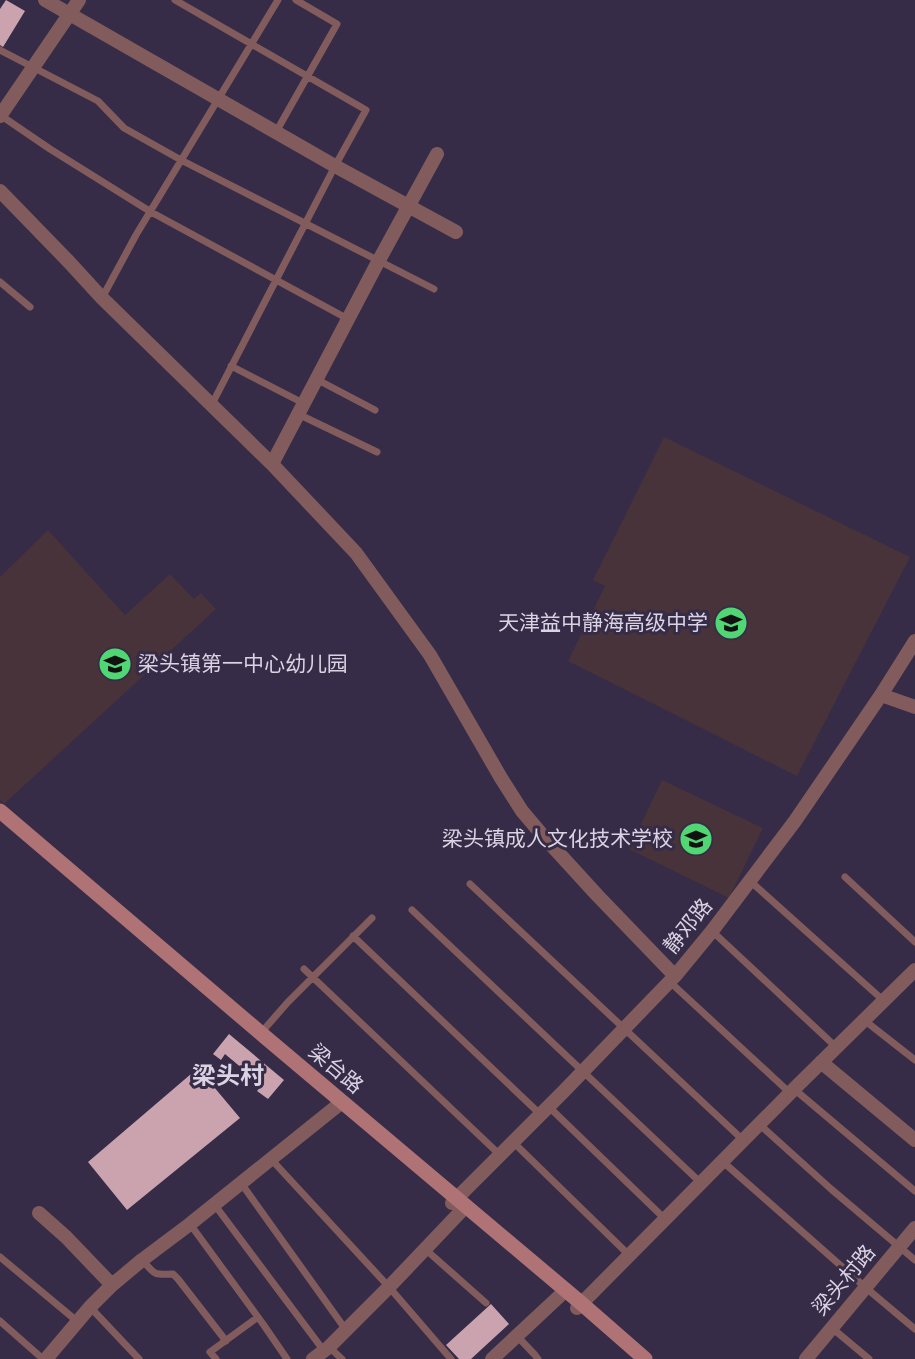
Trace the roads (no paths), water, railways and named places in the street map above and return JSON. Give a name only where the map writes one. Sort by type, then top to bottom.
[{"type":"main road","name":"梁台路","points":[[0,811],[258,1036]]},
{"type":"main road","name":"梁台路","points":[[0,820],[645,1359]]},
{"type":"main road","name":"梁台路","points":[[579,1305],[634,1359]]},
{"type":"street","points":[[45,0],[335,166],[456,232]]},
{"type":"street","points":[[0,115],[80,0]]},
{"type":"street","points":[[272,464],[437,154]]},
{"type":"street","points":[[0,191],[102,298],[272,464],[356,553],[429,654],[522,811],[673,979]]},
{"type":"street","name":"静邓路","points":[[322,1352],[425,1249],[500,1155],[673,979],[795,821],[881,695],[915,640]]},
{"type":"street","points":[[881,695],[915,707]]},
{"type":"street","points":[[579,1305],[914,972]]},
{"type":"street","points":[[821,1062],[915,1140]]},
{"type":"street","points":[[44,1359],[112,1285],[339,1104]]},
{"type":"street","points":[[39,1213],[66,1237],[112,1285]]},
{"type":"street","name":"梁头村路","points":[[806,1359],[915,1228]]},
{"type":"street","points":[[492,1359],[564,1293]]},
{"type":"lane","points":[[176,0],[366,110],[212,404]]},
{"type":"lane","points":[[102,298],[136,235],[278,0]]},
{"type":"lane","points":[[276,132],[337,24],[296,0]]},
{"type":"lane","points":[[0,50],[98,101],[124,128],[181,160],[434,289]]},
{"type":"lane","points":[[0,115],[151,212],[348,319]]},
{"type":"lane","points":[[0,282],[30,307]]},
{"type":"lane","points":[[231,366],[377,452]]},
{"type":"lane","points":[[316,379],[375,410]]},
{"type":"lane","points":[[845,877],[915,942]]},
{"type":"lane","points":[[750,881],[884,1001]]},
{"type":"lane","points":[[470,884],[743,1140]]},
{"type":"lane","points":[[412,910],[701,1182]]},
{"type":"lane","points":[[258,1036],[312,977],[372,918]]},
{"type":"lane","points":[[712,931],[836,1047]]},
{"type":"lane","points":[[353,936],[665,1218]]},
{"type":"lane","points":[[304,969],[500,1155]]},
{"type":"lane","points":[[673,979],[792,1091],[915,1191]]},
{"type":"lane","points":[[864,1020],[915,1060]]},
{"type":"lane","points":[[759,1124],[915,1260]]},
{"type":"lane","points":[[513,1142],[629,1255]]},
{"type":"lane","points":[[270,1158],[389,1287],[451,1359]]},
{"type":"lane","points":[[722,1161],[915,1329]]},
{"type":"lane","points":[[241,1183],[346,1330]]},
{"type":"lane","points":[[214,1204],[322,1352],[342,1359]]},
{"type":"lane","points":[[190,1224],[287,1359]]},
{"type":"lane","points":[[425,1249],[486,1303]]},
{"type":"lane","points":[[0,1257],[78,1322]]},
{"type":"lane","points":[[142,1260],[155,1274],[160,1276],[173,1274],[226,1341]]},
{"type":"lane","points":[[90,1307],[139,1359]]},
{"type":"lane","points":[[216,1359],[210,1352],[258,1317]]},
{"type":"lane","points":[[0,1321],[44,1359]]},
{"type":"lane","points":[[832,1328],[869,1359]]},
{"type":"lane","points":[[517,1336],[536,1354],[538,1359]]},
{"type":"place","name":"天津益中静海高级中学","points":[[731,623]]},
{"type":"place","name":"梁头镇第一中心幼儿园","points":[[115,664]]},
{"type":"place","name":"梁头镇成人文化技术学校","points":[[696,839]]},
{"type":"district","name":"梁头村","points":[[228,1076]]}]
